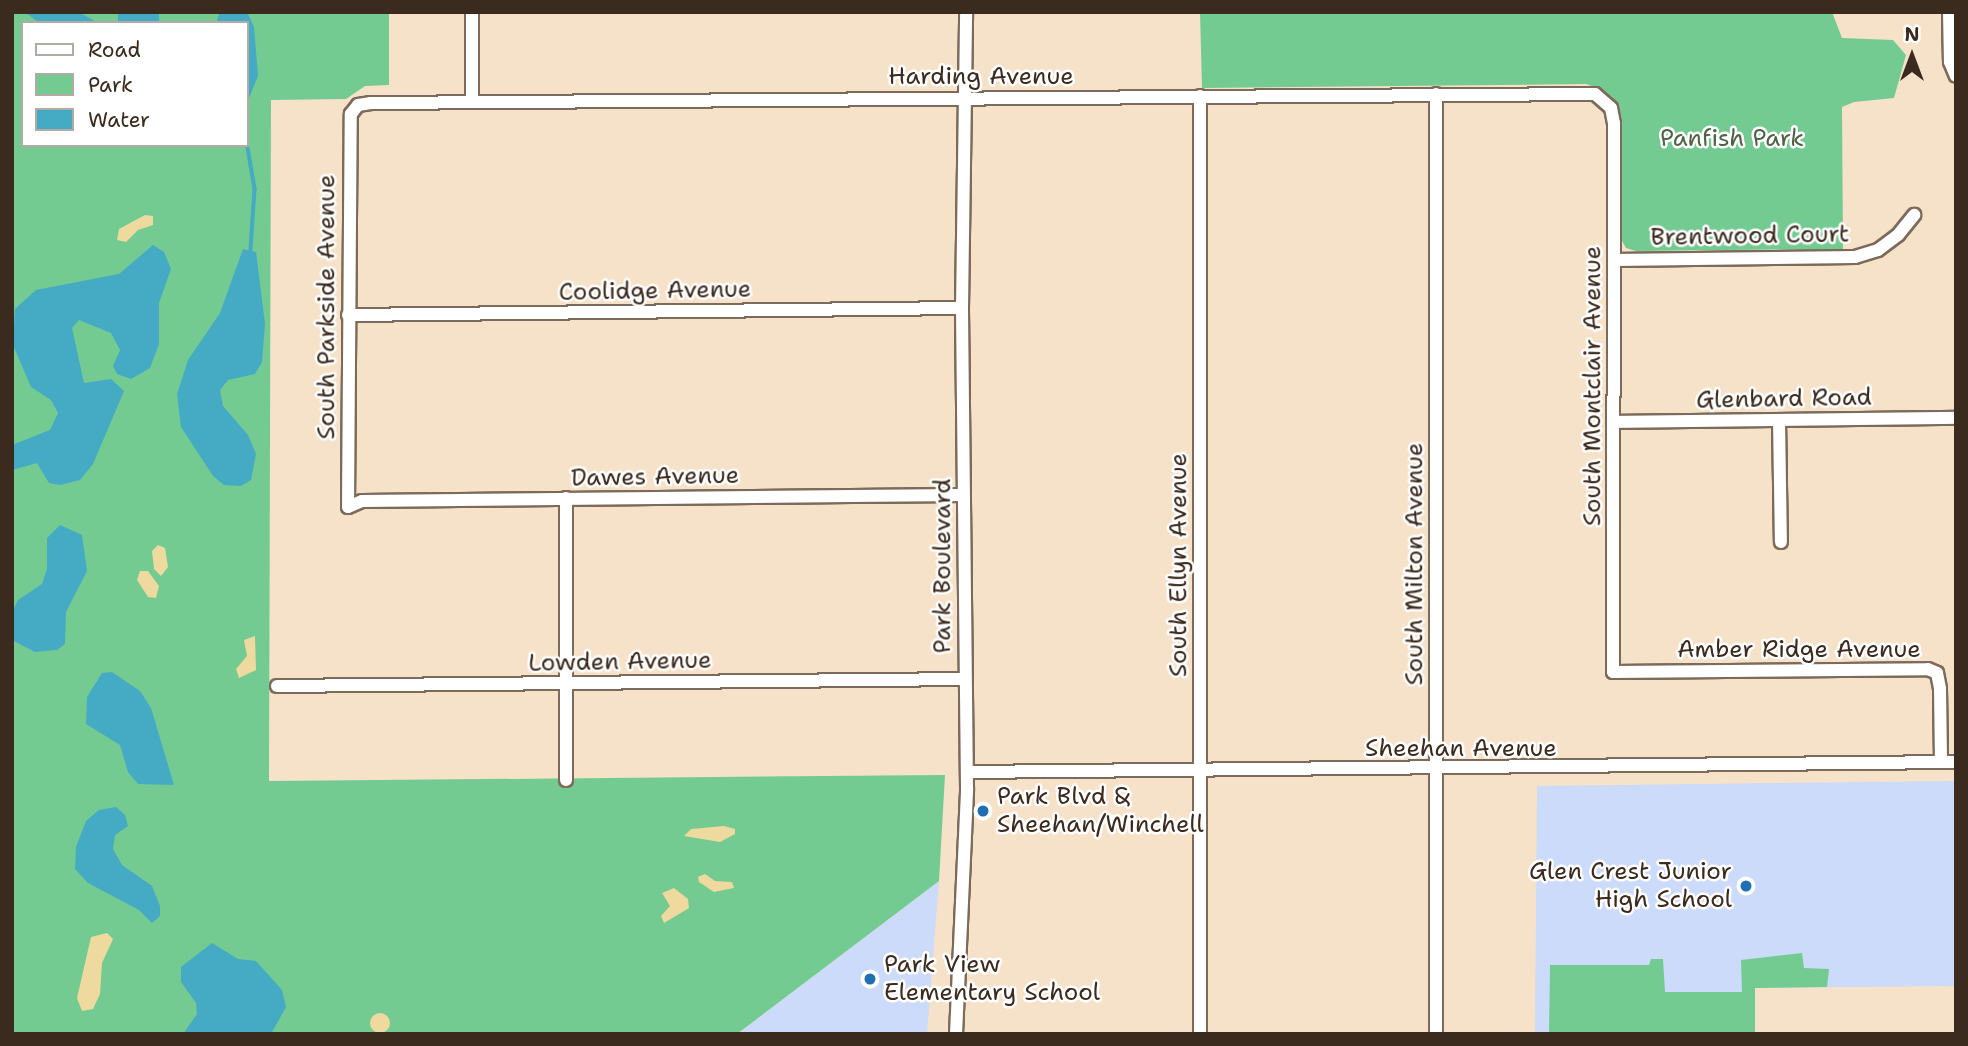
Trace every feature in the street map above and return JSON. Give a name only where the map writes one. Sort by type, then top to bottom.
[{"type":"street","points":[[472,12],[472,102]]},
{"type":"street","name":"Park Boulevard","points":[[956,1034],[967,772],[962,308],[966,12]]},
{"type":"street","points":[[1949,12],[1950,62],[1956,76]]},
{"type":"street","name":"Harding Avenue","points":[[354,109],[363,104],[472,102],[1587,93],[1606,102]]},
{"type":"street","name":"South Milton Avenue","points":[[1436,94],[1436,1034]]},
{"type":"street","name":"South Ellyn Avenue","points":[[1200,96],[1200,1034]]},
{"type":"street","name":"South Montclair Avenue","points":[[1606,102],[1614,123],[1613,672]]},
{"type":"street","name":"South Parkside Avenue","points":[[348,507],[349,125],[354,109]]},
{"type":"street","name":"Brentwood Court","points":[[1614,260],[1855,257],[1878,250],[1914,215]]},
{"type":"street","name":"Coolidge Avenue","points":[[348,315],[962,308]]},
{"type":"street","name":"Glenbard Road","points":[[1614,422],[1956,418]]},
{"type":"street","points":[[1779,421],[1781,542]]},
{"type":"street","name":"Dawes Avenue","points":[[348,507],[362,501],[963,495]]},
{"type":"street","points":[[566,498],[566,780]]},
{"type":"street","name":"Amber Ridge Avenue","points":[[1613,672],[1928,669],[1937,673],[1940,690],[1941,762]]},
{"type":"street","name":"Lowden Avenue","points":[[277,686],[964,679]]},
{"type":"street","name":"Sheehan Avenue","points":[[967,772],[1200,772],[1956,762]]},
{"type":"shaded area","name":"Glen Crest Junior High School","points":[[1956,781],[1956,986],[1755,988],[1755,1034],[1535,1034],[1537,786]]},
{"type":"shaded area","name":"Park View Elementary School","points":[[939,881],[927,1034],[737,1034]]},
{"type":"green space","points":[[12,12],[389,12],[389,85],[365,86],[346,99],[271,100],[269,781],[945,775],[939,881],[737,1034],[12,1034]]},
{"type":"green space","name":"Panfish Park","points":[[1200,12],[1832,12],[1842,38],[1893,40],[1906,55],[1894,98],[1854,102],[1842,107],[1843,249],[1636,251],[1626,248],[1622,241],[1622,118],[1603,90],[1586,84],[1202,88]]},
{"type":"green space","points":[[1802,953],[1804,968],[1829,969],[1827,987],[1755,988],[1755,1034],[1549,1034],[1550,965],[1649,965],[1651,959],[1663,959],[1665,992],[1742,992],[1741,960]]},
{"type":"sand","points":[[145,215],[153,216],[153,225],[138,230],[126,242],[117,240],[119,229]]},
{"type":"sand","points":[[158,545],[165,548],[168,567],[161,576],[154,569],[152,551]]},
{"type":"sand","points":[[140,571],[148,571],[159,586],[156,598],[148,597],[137,580]]},
{"type":"sand","points":[[255,636],[256,670],[239,678],[236,669],[247,656],[244,640]]},
{"type":"sand","points":[[724,826],[735,829],[735,834],[720,842],[684,836],[691,829]]},
{"type":"sand","points":[[705,874],[715,881],[732,882],[734,888],[714,892],[699,882],[698,877]]},
{"type":"sand","points":[[674,888],[688,899],[689,908],[664,923],[661,916],[670,906],[662,893]]},
{"type":"sand","points":[[107,933],[113,939],[102,963],[100,994],[93,1009],[82,1011],[77,998],[91,937]]},
{"type":"sand","points":[[376,1013],[384,1013],[390,1023],[384,1033],[376,1033],[370,1027],[370,1019]]},
{"type":"water","points":[[25,12],[79,12],[95,21],[36,21]]},
{"type":"water","points":[[118,12],[159,12],[159,21],[118,21]]},
{"type":"water","points":[[220,12],[247,12],[254,27],[258,76],[249,98],[248,114],[248,21],[217,21]]},
{"type":"water","points":[[153,245],[164,252],[171,269],[159,303],[159,344],[150,368],[131,379],[117,374],[113,366],[120,350],[111,333],[79,320],[72,328],[84,383],[111,379],[124,391],[93,464],[80,480],[60,485],[49,483],[37,463],[12,470],[12,445],[50,430],[58,413],[51,400],[31,387],[13,345],[15,309],[36,290],[119,274]]},
{"type":"water","points":[[243,249],[256,252],[265,324],[262,362],[255,374],[228,380],[220,390],[223,406],[248,435],[256,454],[251,480],[241,486],[224,485],[213,476],[181,427],[177,394],[188,360],[220,313]]},
{"type":"water","points":[[60,525],[82,535],[87,571],[66,612],[65,644],[57,650],[35,652],[12,640],[12,612],[18,600],[42,584],[47,569],[47,538]]},
{"type":"water","points":[[112,672],[140,691],[151,708],[174,785],[138,784],[128,772],[120,745],[86,724],[87,697],[102,673]]},
{"type":"water","points":[[116,807],[125,815],[128,826],[115,835],[113,849],[122,865],[152,886],[160,906],[160,916],[152,923],[139,910],[88,883],[75,869],[76,847],[86,821],[99,810]]},
{"type":"water","points":[[212,943],[238,959],[256,961],[282,990],[286,1007],[271,1034],[183,1034],[197,1014],[196,1003],[181,982],[181,967]]},
{"type":"waterway","points":[[248,147],[255,189],[251,250]]},
{"type":"place","name":"Park Blvd & Sheehan/Winchell","points":[[983,811]]},
{"type":"place","name":"Glen Crest Junior High School","points":[[1746,886]]},
{"type":"place","name":"Park View Elementary School","points":[[870,979]]}]
